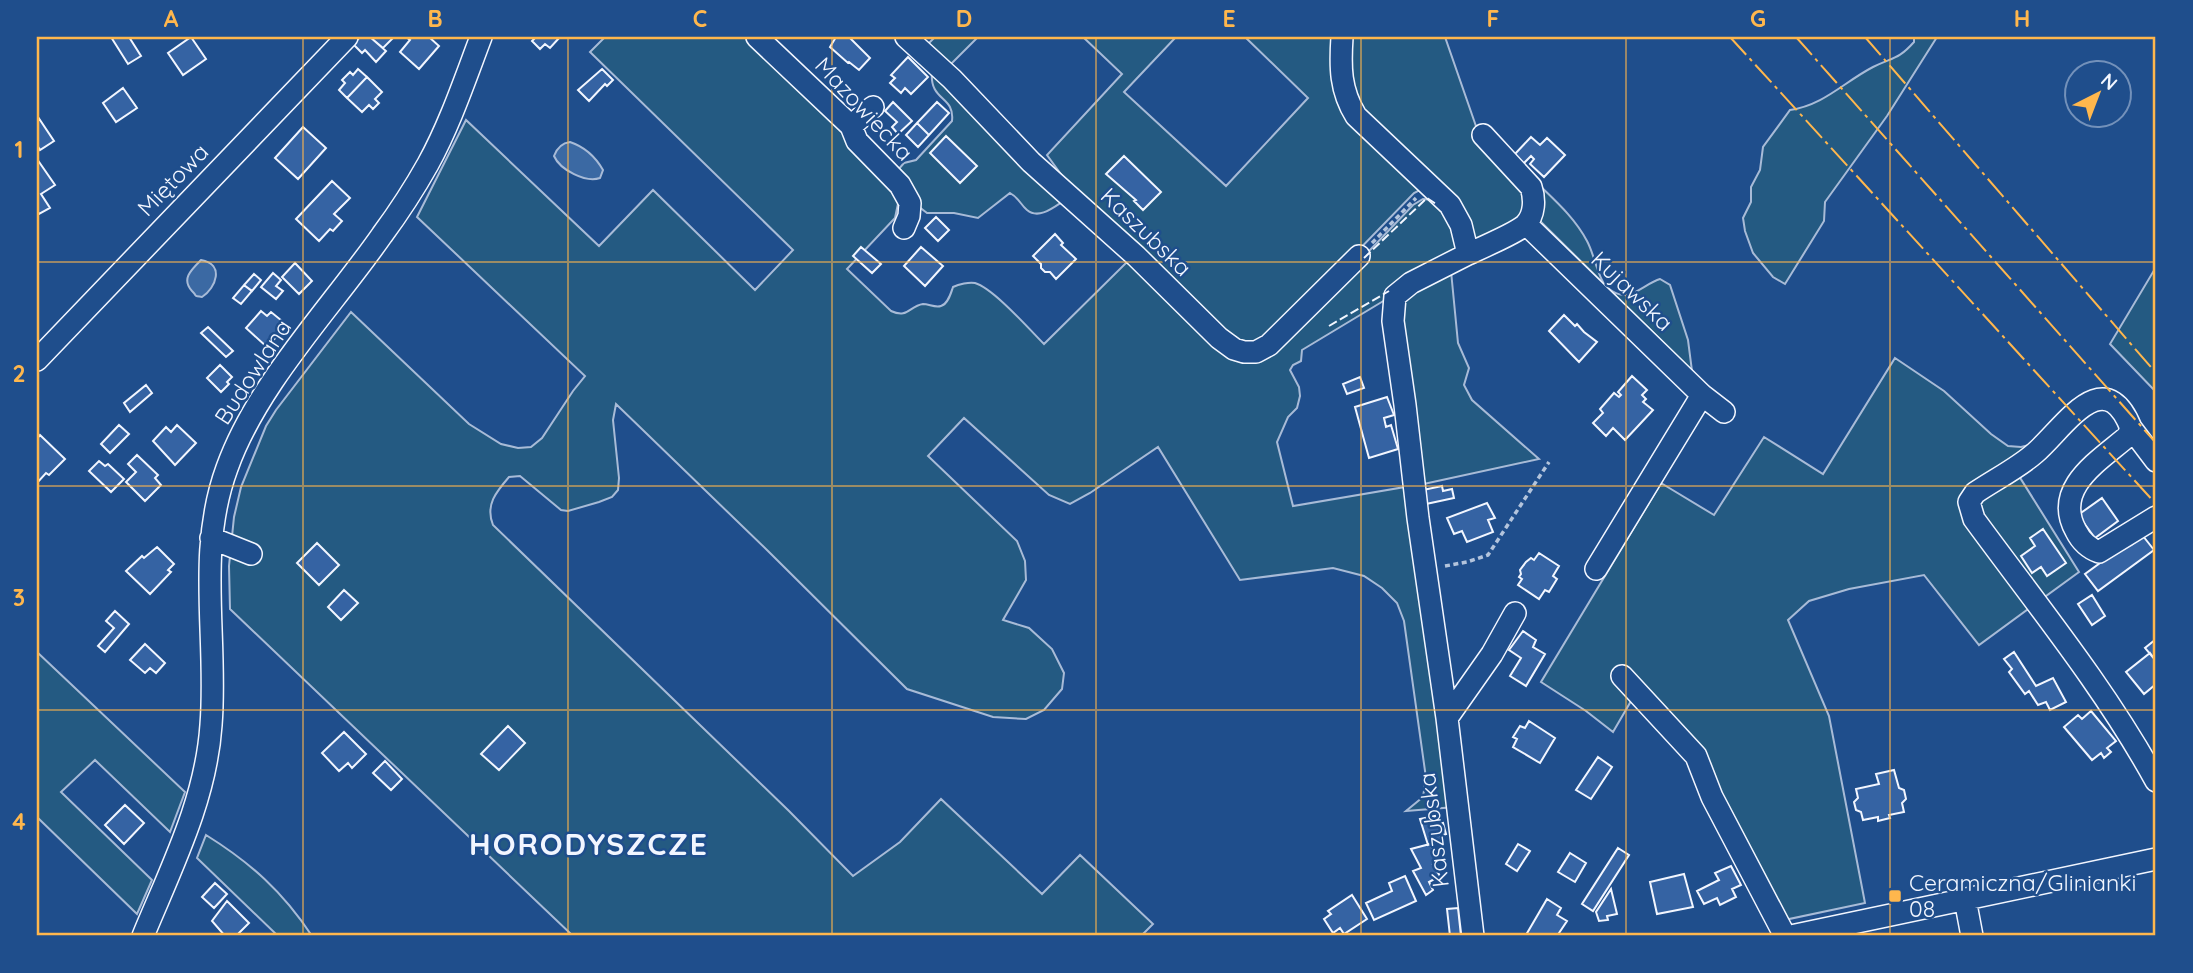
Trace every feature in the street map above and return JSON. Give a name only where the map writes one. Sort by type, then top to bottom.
[{"type":"street","name":"Miętowa","points":[[37,360],[347,37]]},
{"type":"street","name":"Budowlana","points":[[144,936],[190,821],[205,768],[211,727],[211,538],[215,510],[236,444],[252,412],[410,195],[443,133],[481,37]]},
{"type":"street","name":"Mazowiecka","points":[[757,37],[851,126],[857,141],[900,185],[910,203],[904,228]]},
{"type":"street","name":"Kaszubska","points":[[905,37],[952,79],[1017,149],[1136,256],[1204,325],[1234,349],[1256,352],[1269,345],[1359,257]]},
{"type":"street","points":[[1342,37],[1340,72],[1348,103],[1356,116],[1450,205],[1461,225],[1468,254],[1525,224],[1533,209],[1531,187],[1483,135]]},
{"type":"street","points":[[851,126],[873,107]]},
{"type":"street","name":"Kujawska","points":[[1525,224],[1702,396],[1724,412]]},
{"type":"street","name":"Kaszubska","points":[[1468,254],[1411,283],[1395,296],[1393,321],[1447,718],[1473,936]]},
{"type":"street","points":[[1596,569],[1702,396]]},
{"type":"street","points":[[2156,461],[2115,402],[2105,398],[2094,399],[2082,406],[2033,455],[1975,493],[1969,502],[1974,519],[2051,621],[2130,736],[2156,781]]},
{"type":"street","points":[[2131,428],[2128,436],[2073,488],[2068,502],[2070,520],[2079,537],[2090,549],[2099,552],[2156,516]]},
{"type":"street","points":[[211,538],[251,554]]},
{"type":"street","points":[[1447,718],[1492,654],[1515,613]]},
{"type":"street","points":[[1622,676],[1696,756],[1712,797],[1785,936]]},
{"type":"street","points":[[1791,936],[2156,859]]},
{"type":"street","points":[[1965,899],[1972,936]]},
{"type":"path","points":[[1359,257],[1409,204],[1431,186]]},
{"type":"path","points":[[1426,568],[1467,562],[1488,555],[1549,462]]},
{"type":"shaded area","points":[[605,37],[745,37],[840,126],[899,199],[895,218],[847,269],[891,311],[901,314],[923,304],[936,307],[943,305],[953,287],[975,283],[983,286],[1044,344],[1131,258],[1256,358],[1349,272],[1413,205],[1423,199],[1434,200],[1451,214],[1457,249],[1385,300],[1302,350],[1301,361],[1290,370],[1299,387],[1297,408],[1288,417],[1277,442],[1293,506],[1411,486],[1455,807],[1406,811],[1423,797],[1426,778],[1404,621],[1397,603],[1382,588],[1364,576],[1333,568],[1240,580],[1158,447],[1070,504],[1049,495],[964,418],[928,456],[1017,541],[1025,561],[1026,580],[1003,620],[1029,628],[1052,649],[1064,673],[1062,689],[1044,710],[1026,719],[993,717],[907,689],[616,404],[613,420],[619,478],[618,490],[612,497],[568,511],[561,510],[520,476],[509,477],[491,505],[493,525],[853,876],[900,842],[941,799],[1042,894],[1080,855],[1153,924],[1141,936],[573,936],[230,609],[229,566],[234,517],[241,487],[266,426],[351,312],[469,424],[501,444],[518,448],[531,447],[542,438],[585,376],[417,217],[466,120],[599,246],[653,190],[755,290],[793,250],[590,52]]},
{"type":"shaded area","points":[[935,37],[978,37],[950,65],[923,49]]},
{"type":"shaded area","points":[[1083,37],[1176,37],[1124,92],[1226,186],[1308,98],[1245,37],[1337,37],[1340,92],[1426,187],[1414,193],[1276,335],[1242,347],[1071,188],[1047,155],[1122,74]]},
{"type":"shaded area","points":[[1348,37],[1445,37],[1477,129],[1524,183],[1526,213],[1474,247],[1363,115],[1353,97]]},
{"type":"shaded area","points":[[1914,37],[1937,37],[1887,116],[1825,202],[1824,221],[1785,284],[1773,277],[1753,253],[1745,231],[1743,218],[1751,202],[1751,187],[1760,170],[1763,147],[1790,110],[1824,98],[1873,67],[1899,55],[1914,42]]},
{"type":"shaded area","points":[[932,71],[1065,200],[1036,214],[1027,210],[1010,193],[978,218],[954,213],[927,213],[918,206],[897,171],[904,163],[916,160],[952,121],[950,107],[934,88]]},
{"type":"shaded area","points":[[570,142],[585,149],[597,160],[603,170],[600,178],[581,177],[557,161],[554,156],[557,151]]},
{"type":"shaded area","points":[[1533,179],[1576,223],[1605,285],[1610,289],[1623,295],[1638,291],[1660,279],[1670,285],[1688,340],[1692,371],[1536,217]]},
{"type":"shaded area","points":[[201,260],[209,262],[216,271],[211,288],[202,297],[196,296],[187,282],[191,271]]},
{"type":"shaded area","points":[[2156,267],[2156,392],[2110,344]]},
{"type":"shaded area","points":[[1451,271],[1458,343],[1469,368],[1464,385],[1472,400],[1539,459],[1419,485],[1402,317],[1403,304],[1407,295]]},
{"type":"shaded area","points":[[1895,358],[1944,391],[2008,446],[2021,447],[2037,443],[2014,468],[2079,572],[1979,645],[1924,575],[1849,589],[1809,601],[1788,620],[1829,716],[1865,903],[1775,922],[1713,789],[1703,748],[1641,684],[1613,732],[1541,682],[1661,483],[1714,515],[1764,437],[1823,474]]},
{"type":"shaded area","points":[[37,652],[185,792],[170,832],[95,760],[61,792],[152,880],[137,914],[37,817]]},
{"type":"shaded area","points":[[206,835],[237,856],[278,892],[312,936],[278,936],[197,858]]},
{"type":"building","points":[[111,37],[129,37],[141,56],[128,64]]},
{"type":"building","points":[[191,37],[206,59],[183,75],[168,53]]},
{"type":"building","points":[[360,37],[370,37],[386,51],[376,62],[365,50],[362,53],[353,44]]},
{"type":"building","points":[[370,37],[394,37],[383,48]]},
{"type":"building","points":[[406,37],[429,37],[439,46],[419,69],[400,52],[410,40]]},
{"type":"building","points":[[536,37],[559,38],[550,48],[545,44],[540,49],[532,41]]},
{"type":"building","points":[[836,37],[849,37],[870,58],[859,70],[830,47]]},
{"type":"building","points":[[908,57],[928,77],[911,94],[905,88],[901,93],[890,83],[895,78],[891,75]]},
{"type":"building","points":[[358,69],[367,77],[347,98],[339,90],[345,83],[342,80],[350,72],[353,75]]},
{"type":"building","points":[[602,69],[613,80],[607,86],[605,84],[589,101],[578,90]]},
{"type":"building","points":[[367,77],[382,92],[375,99],[379,103],[373,109],[369,105],[362,112],[347,98]]},
{"type":"building","points":[[123,88],[137,108],[116,122],[103,103]]},
{"type":"building","points":[[893,102],[912,121],[898,134],[892,127],[897,122],[885,111]]},
{"type":"building","points":[[937,102],[949,113],[929,135],[917,123]]},
{"type":"building","points":[[38,117],[54,141],[40,150],[37,145]]},
{"type":"building","points":[[917,123],[929,135],[918,147],[906,135]]},
{"type":"building","points":[[303,127],[326,148],[298,179],[275,158]]},
{"type":"building","points":[[946,136],[977,166],[960,183],[930,153]]},
{"type":"building","points":[[1531,137],[1540,145],[1547,138],[1565,155],[1544,177],[1530,164],[1534,159],[1531,156],[1523,164],[1514,155]]},
{"type":"building","points":[[1124,156],[1161,192],[1143,210],[1134,201],[1136,200],[1106,174]]},
{"type":"building","points":[[37,159],[55,185],[41,194],[50,208],[39,214],[37,211]]},
{"type":"building","points":[[332,181],[350,198],[334,214],[342,221],[319,241],[296,219]]},
{"type":"building","points":[[936,217],[949,230],[938,241],[925,228]]},
{"type":"building","points":[[1055,234],[1063,243],[1061,245],[1076,259],[1056,279],[1041,268],[1041,264],[1033,256]]},
{"type":"building","points":[[861,247],[881,264],[872,273],[853,256]]},
{"type":"building","points":[[921,247],[943,266],[925,286],[904,266]]},
{"type":"building","points":[[295,263],[312,281],[299,294],[282,277]]},
{"type":"building","points":[[273,273],[281,280],[276,286],[283,291],[276,299],[261,287]]},
{"type":"building","points":[[254,274],[261,280],[252,291],[244,285]]},
{"type":"building","points":[[244,285],[252,291],[241,304],[233,298]]},
{"type":"building","points":[[261,311],[267,316],[271,312],[287,325],[267,347],[246,328]]},
{"type":"building","points":[[1564,315],[1597,342],[1579,362],[1549,331]]},
{"type":"building","points":[[208,327],[233,351],[226,357],[201,333]]},
{"type":"building","points":[[220,365],[232,377],[221,392],[207,378]]},
{"type":"building","points":[[1632,376],[1647,390],[1642,395],[1646,399],[1643,402],[1653,410],[1625,440],[1613,428],[1606,436],[1593,423],[1603,413],[1600,409],[1614,393],[1619,397],[1621,395],[1618,392]]},
{"type":"building","points":[[1360,377],[1364,388],[1347,394],[1343,384]]},
{"type":"building","points":[[146,385],[152,393],[130,412],[124,403]]},
{"type":"building","points":[[1387,397],[1394,415],[1384,418],[1386,427],[1391,425],[1398,449],[1369,458],[1355,407]]},
{"type":"building","points":[[119,425],[129,434],[110,453],[101,444]]},
{"type":"building","points":[[177,425],[196,443],[175,465],[153,441],[166,427],[171,432]]},
{"type":"building","points":[[40,435],[65,459],[37,483],[37,439]]},
{"type":"building","points":[[137,455],[158,475],[155,478],[161,485],[145,501],[126,482],[136,472],[128,464]]},
{"type":"building","points":[[99,461],[105,466],[108,464],[124,479],[111,492],[89,471]]},
{"type":"building","points":[[1442,486],[1443,491],[1452,489],[1454,498],[1426,504],[1423,490]]},
{"type":"building","points":[[2102,498],[2118,521],[2095,538],[2078,515]]},
{"type":"building","points":[[1487,503],[1495,518],[1488,520],[1493,532],[1467,542],[1462,531],[1454,534],[1447,518]]},
{"type":"building","points":[[2043,529],[2066,563],[2047,576],[2041,567],[2032,573],[2021,556],[2035,546],[2030,538]]},
{"type":"building","points":[[2143,536],[2154,550],[2098,591],[2085,574],[2129,542],[2131,545]]},
{"type":"building","points":[[317,543],[339,565],[319,585],[297,563]]},
{"type":"building","points":[[157,547],[174,564],[168,570],[171,572],[150,594],[126,571]]},
{"type":"building","points":[[1539,553],[1559,566],[1553,576],[1557,579],[1549,592],[1545,590],[1539,599],[1518,585],[1522,579],[1519,577],[1520,570]]},
{"type":"building","points":[[344,590],[358,603],[341,620],[328,607]]},
{"type":"building","points":[[2092,595],[2105,616],[2092,625],[2078,604]]},
{"type":"building","points":[[115,611],[129,624],[105,652],[98,646],[114,628],[106,621]]},
{"type":"building","points":[[1523,631],[1536,640],[1533,647],[1545,654],[1526,686],[1510,676],[1521,658],[1509,650]]},
{"type":"building","points":[[2156,639],[2156,661],[2145,648]]},
{"type":"building","points":[[145,644],[165,663],[156,673],[150,668],[145,673],[130,660]]},
{"type":"building","points":[[2014,652],[2036,686],[2053,678],[2066,702],[2050,710],[2046,702],[2038,705],[2029,691],[2025,694],[2009,672],[2012,669],[2004,659]]},
{"type":"building","points":[[2150,653],[2156,661],[2156,684],[2144,694],[2126,672]]},
{"type":"building","points":[[2091,711],[2116,741],[2107,748],[2111,752],[2104,758],[2101,753],[2092,760],[2064,727],[2078,715],[2082,719]]},
{"type":"building","points":[[1529,721],[1555,738],[1540,763],[1513,747],[1517,739],[1513,737],[1520,726],[1525,728]]},
{"type":"building","points":[[508,726],[525,743],[499,770],[481,754]]},
{"type":"building","points":[[344,732],[366,754],[352,768],[348,763],[339,771],[322,753]]},
{"type":"building","points":[[1598,757],[1612,767],[1591,799],[1576,790]]},
{"type":"building","points":[[385,761],[402,779],[391,790],[373,773]]},
{"type":"building","points":[[1894,770],[1899,788],[1904,790],[1904,812],[1878,821],[1878,817],[1863,820],[1854,802],[1858,798],[1856,789],[1879,784],[1876,774]]},
{"type":"building","points":[[125,805],[144,823],[124,844],[105,825]]},
{"type":"building","points":[[1435,816],[1437,824],[1443,823],[1446,834],[1440,836],[1441,840],[1428,845],[1420,819]]},
{"type":"building","points":[[1430,844],[1439,862],[1433,865],[1440,876],[1429,882],[1433,890],[1426,895],[1413,871],[1421,868],[1411,849]]},
{"type":"building","points":[[1518,844],[1530,851],[1517,871],[1506,864]]},
{"type":"building","points":[[1618,848],[1629,855],[1593,911],[1582,904]]},
{"type":"building","points":[[1570,853],[1586,863],[1575,882],[1558,872]]},
{"type":"building","points":[[1731,866],[1741,885],[1732,889],[1736,897],[1720,905],[1717,898],[1704,904],[1697,891],[1719,880],[1715,873]]},
{"type":"building","points":[[1684,874],[1693,907],[1657,914],[1650,882]]},
{"type":"building","points":[[1405,876],[1416,901],[1374,920],[1366,903],[1392,891],[1389,883]]},
{"type":"building","points":[[215,883],[227,894],[214,908],[202,897]]},
{"type":"building","points":[[1611,889],[1617,914],[1607,916],[1608,920],[1599,921],[1596,912]]},
{"type":"building","points":[[1352,895],[1367,919],[1344,934],[1340,928],[1333,933],[1324,919],[1331,914],[1328,911]]},
{"type":"building","points":[[1547,899],[1561,908],[1557,915],[1567,921],[1557,936],[1526,935]]},
{"type":"building","points":[[227,901],[249,923],[236,936],[225,936],[212,921]]},
{"type":"building","points":[[1458,908],[1461,936],[1450,936],[1447,909]]},
{"type":"fence","points":[[1364,258],[1427,198],[1436,204]]},
{"type":"fence","points":[[1329,326],[1389,291]]},
{"type":"power","points":[[1730,37],[2156,504]]},
{"type":"power","points":[[1796,37],[2156,443]]},
{"type":"power","points":[[1865,37],[2156,373]]},
{"type":"place","name":"Ceramiczna/Glinianki 08","points":[[1895,896]]},
{"type":"district","name":"HORODYSZCZE","points":[[589,845]]}]
